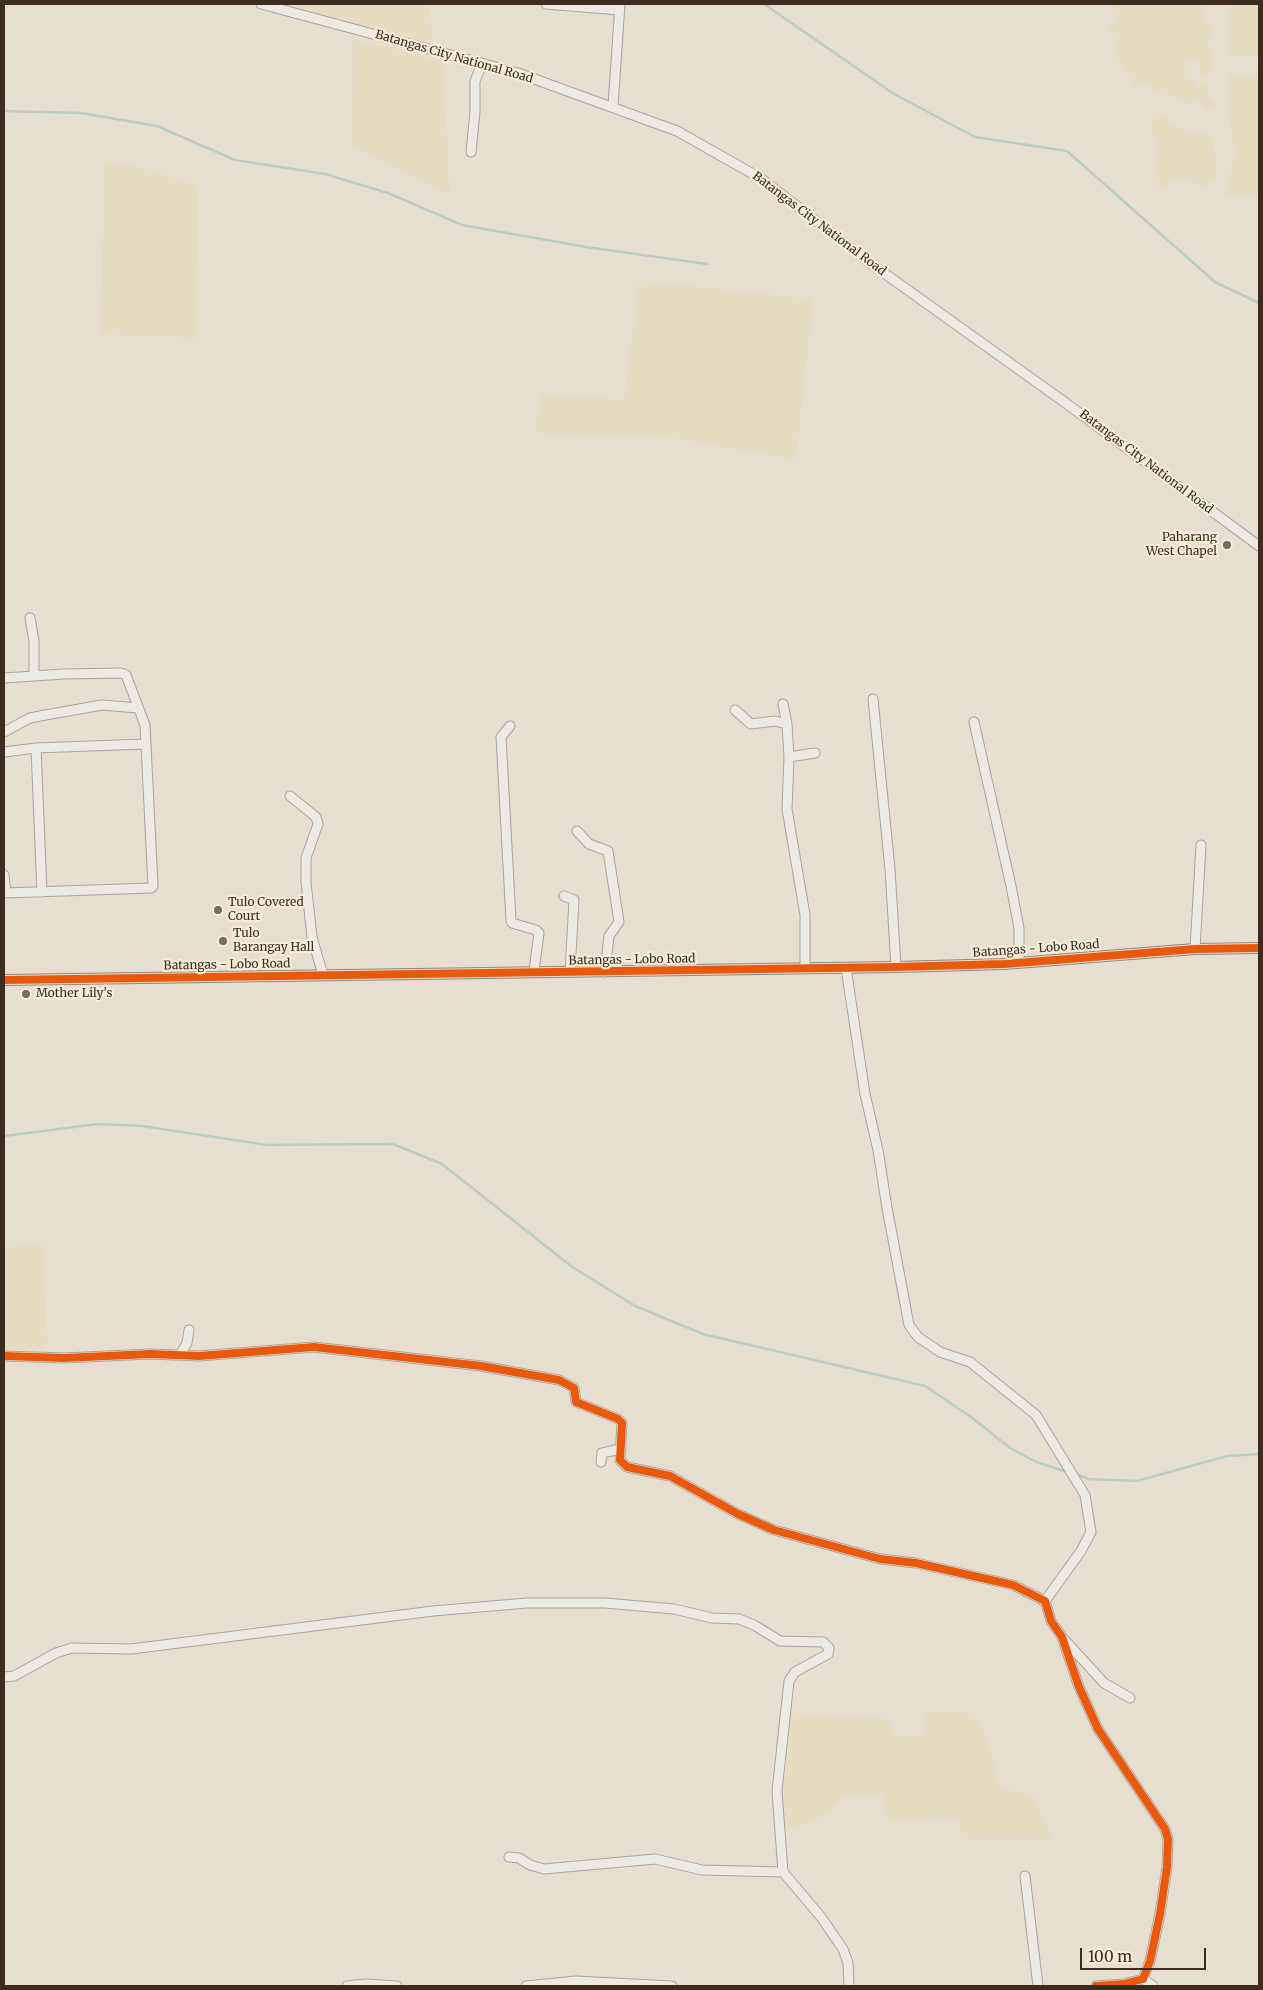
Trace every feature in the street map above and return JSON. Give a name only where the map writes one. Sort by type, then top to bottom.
[{"type":"main road","name":"Batangas - Lobo Road","points":[[4,980],[896,967],[1019,963],[1195,949],[1259,948]]},
{"type":"street","name":"Batangas City National Road","points":[[266,4],[518,74],[614,106],[677,130],[762,179],[870,263],[1063,400],[1259,546]]},
{"type":"street","points":[[546,4],[620,7],[614,106]]},
{"type":"street","points":[[471,152],[476,112],[475,81],[482,64]]},
{"type":"street","points":[[30,618],[34,641],[34,675]]},
{"type":"street","points":[[4,678],[34,675],[121,673],[126,675],[145,725],[151,888],[5,893],[4,875]]},
{"type":"street","points":[[873,699],[889,860],[896,967]]},
{"type":"street","points":[[783,704],[787,724],[789,757],[787,809],[804,907],[805,969]]},
{"type":"street","points":[[4,732],[30,718],[40,716],[102,705],[138,708]]},
{"type":"street","points":[[735,710],[751,724],[775,721],[787,724]]},
{"type":"street","points":[[974,722],[1019,928],[1019,963]]},
{"type":"street","points":[[510,726],[501,737],[511,920],[512,923],[536,930],[539,934],[534,972]]},
{"type":"street","points":[[4,752],[36,748],[145,744]]},
{"type":"street","points":[[36,748],[42,892]]},
{"type":"street","points":[[789,757],[815,753]]},
{"type":"street","points":[[290,796],[316,817],[318,824],[306,858],[306,882],[312,937],[323,975]]},
{"type":"street","points":[[577,831],[590,844],[608,851],[619,922],[609,936],[605,972]]},
{"type":"street","points":[[1195,949],[1200,845]]},
{"type":"street","points":[[564,896],[574,900],[570,972]]},
{"type":"street","points":[[846,968],[865,1094],[878,1150],[909,1325],[918,1338],[940,1352],[970,1362],[1031,1411],[1085,1495],[1091,1532],[1081,1551],[1045,1601]]},
{"type":"street","points":[[180,1355],[187,1343],[189,1330]]},
{"type":"street","points":[[4,1356],[64,1358],[199,1356],[314,1347],[489,1367],[559,1380],[574,1388],[576,1402],[610,1415],[622,1423],[620,1460],[627,1467],[670,1476],[738,1514],[774,1530],[880,1559],[916,1563],[1013,1585],[1045,1601],[1051,1621],[1062,1637],[1104,1683],[1130,1698]]},
{"type":"street","points":[[601,1462],[602,1453],[621,1449]]},
{"type":"street","points":[[4,1677],[14,1676],[56,1654],[72,1648],[131,1649],[433,1611],[527,1603],[651,1606],[712,1618],[739,1619],[754,1625],[780,1641],[823,1642],[829,1648],[828,1654],[795,1672],[789,1681],[777,1791],[783,1872],[821,1917],[843,1949],[848,1963],[849,1986]]},
{"type":"street","points":[[1062,1637],[1076,1678],[1098,1730],[1165,1829],[1168,1839],[1167,1867],[1147,1983],[1096,1986]]},
{"type":"street","points":[[509,1857],[544,1869],[655,1859],[702,1870],[783,1872]]},
{"type":"street","points":[[1025,1876],[1038,1986]]},
{"type":"street","points":[[526,1986],[576,1981],[672,1986]]},
{"type":"street","points":[[347,1986],[397,1986]]},
{"type":"shaded area","points":[[277,4],[429,4],[433,43]]},
{"type":"shaded area","points":[[1112,4],[1207,4],[1203,14],[1208,24],[1216,27],[1206,41],[1212,52],[1210,62],[1212,69],[1206,76],[1203,76],[1198,62],[1180,61],[1199,87],[1205,81],[1209,82],[1208,89],[1211,98],[1216,102],[1216,107],[1205,109],[1201,100],[1196,98],[1186,106],[1173,96],[1153,93],[1149,84],[1135,85],[1113,51],[1117,38],[1110,34],[1111,24],[1118,20],[1117,14],[1112,13]]},
{"type":"shaded area","points":[[1228,4],[1259,4],[1259,58],[1227,54]]},
{"type":"shaded area","points":[[353,39],[443,61],[450,195],[352,145]]},
{"type":"shaded area","points":[[1229,74],[1259,75],[1259,197],[1224,194],[1236,155],[1227,107]]},
{"type":"shaded area","points":[[1159,113],[1190,134],[1213,135],[1217,180],[1201,187],[1185,176],[1168,184],[1167,188],[1160,189],[1151,178],[1157,166],[1157,141],[1152,137],[1151,114]]},
{"type":"shaded area","points":[[104,162],[141,167],[198,186],[197,338],[101,334]]},
{"type":"shaded area","points":[[639,281],[813,299],[796,460],[673,438],[535,433],[540,394],[624,400]]},
{"type":"shaded area","points":[[44,1245],[47,1349],[4,1350],[4,1247]]},
{"type":"shaded area","points":[[926,1711],[974,1713],[989,1743],[1000,1788],[1034,1796],[1052,1839],[962,1839],[958,1818],[888,1819],[882,1795],[845,1797],[815,1821],[785,1829],[784,1793],[790,1713],[889,1719],[892,1736],[922,1735]]},
{"type":"waterway","points":[[764,4],[894,94],[975,137],[1067,151],[1215,282],[1259,303]]},
{"type":"waterway","points":[[4,111],[81,113],[157,126],[235,160],[325,174],[388,193],[462,225],[586,247],[707,264]]},
{"type":"waterway","points":[[4,1136],[98,1124],[142,1126],[267,1145],[393,1144],[442,1164],[571,1266],[635,1306],[703,1334],[925,1386],[971,1417],[1010,1448],[1036,1462],[1067,1472]]},
{"type":"waterway","points":[[1075,1474],[1089,1479],[1137,1481],[1227,1456],[1259,1454]]},
{"type":"cycle path","points":[[4,980],[896,967],[1004,964],[1195,949],[1259,948]]},
{"type":"cycle path","points":[[4,1356],[64,1358],[150,1354],[199,1356],[314,1347],[481,1366],[559,1380],[574,1388],[576,1402],[618,1419],[622,1423],[620,1460],[627,1467],[670,1476],[738,1514],[774,1530],[880,1559],[916,1563],[1013,1585],[1045,1601],[1051,1621],[1062,1637],[1079,1687],[1098,1729],[1165,1829],[1168,1839],[1167,1867],[1160,1914],[1150,1961],[1143,1979],[1124,1984],[1096,1986]]},
{"type":"place","name":"Paharang West Chapel","points":[[1227,545]]},
{"type":"place","name":"Tulo Covered Court","points":[[218,910]]},
{"type":"place","name":"Tulo Barangay Hall","points":[[223,941]]},
{"type":"place","name":"Mother Lily's","points":[[26,994]]}]
